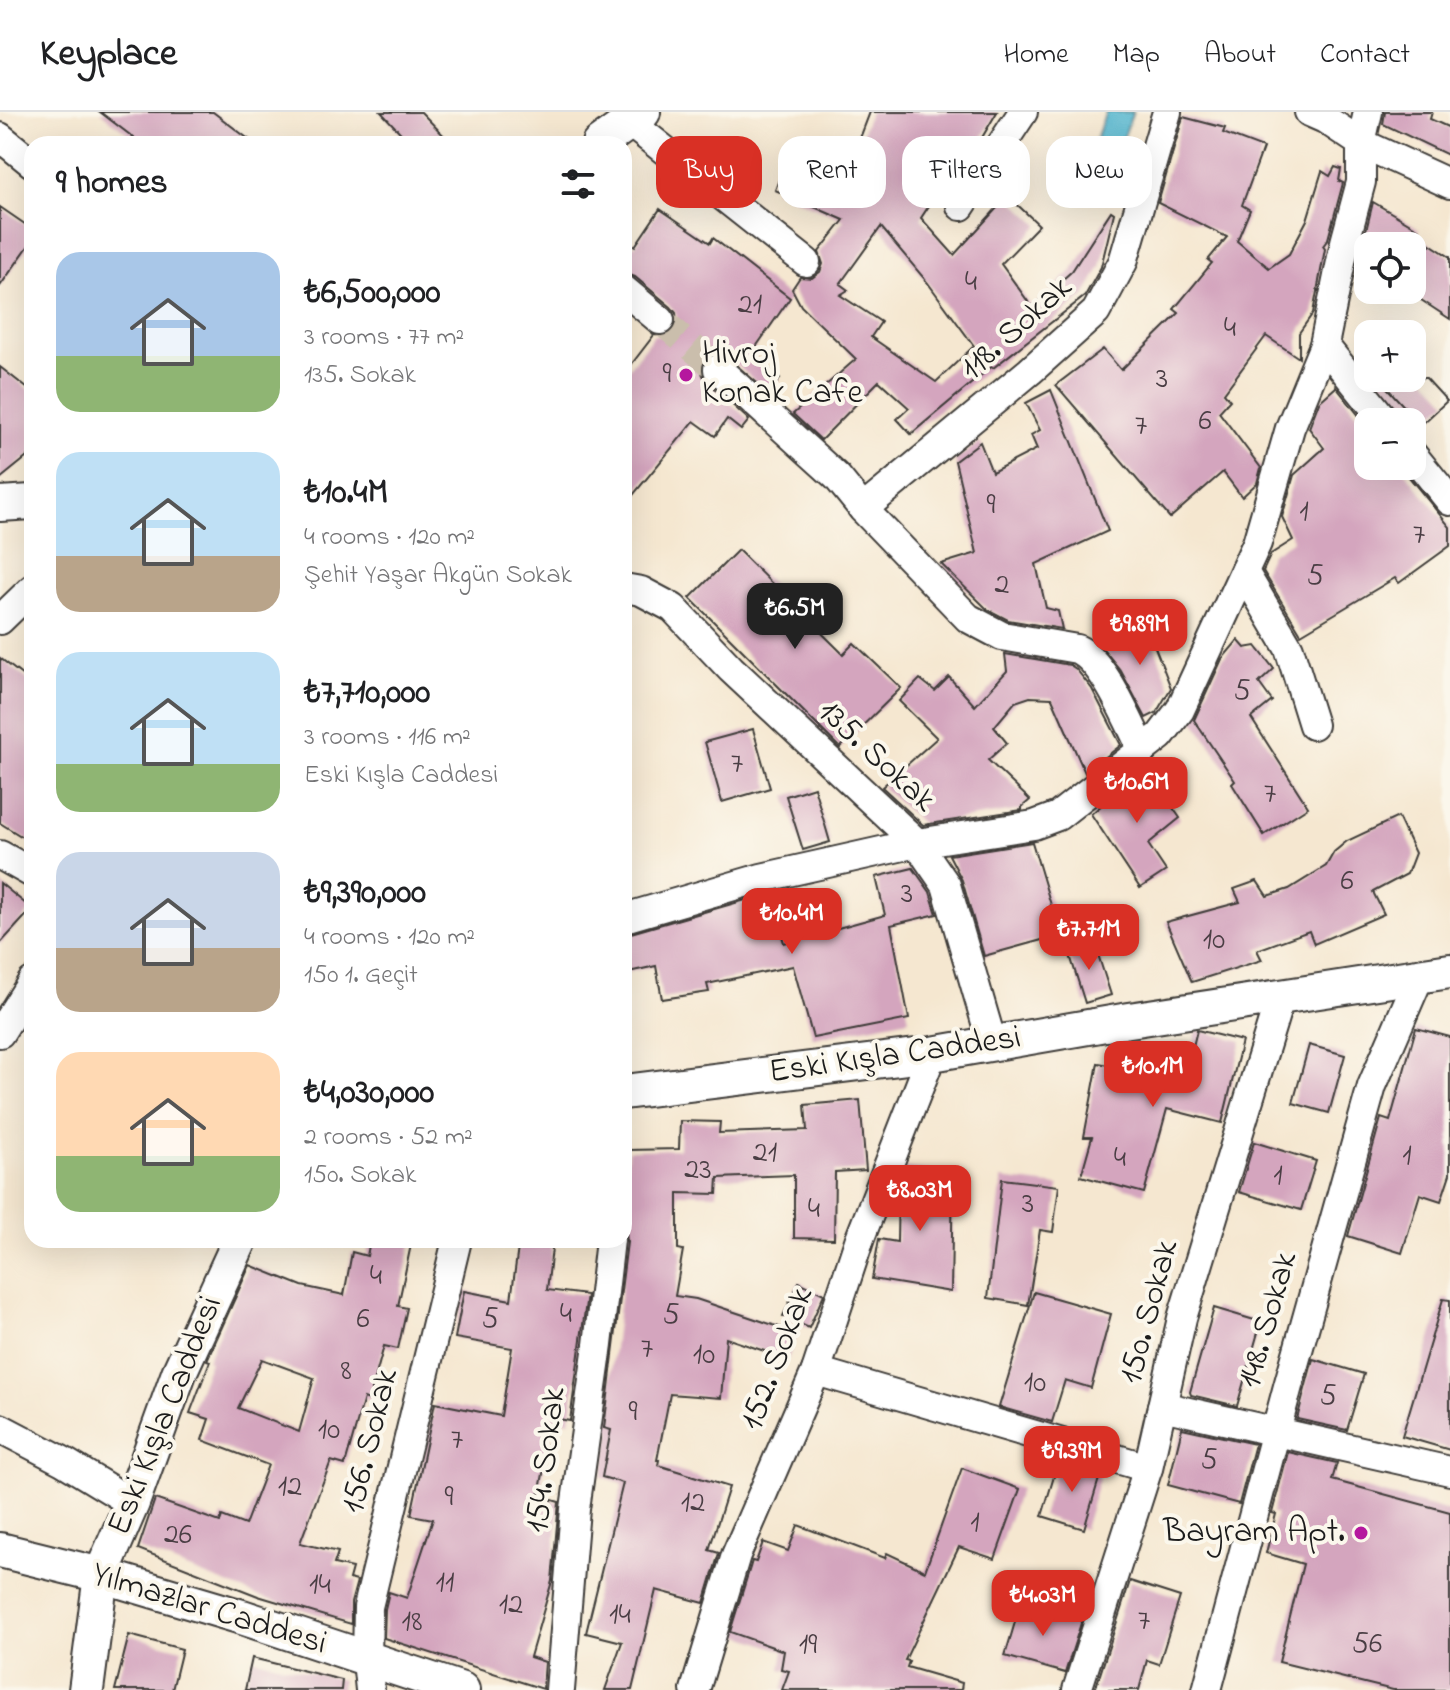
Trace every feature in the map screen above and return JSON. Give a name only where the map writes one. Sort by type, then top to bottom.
[{"type":"street","points":[[1007,136],[1023,112]]},
{"type":"street","name":"118. Sokak","points":[[863,509],[1030,371],[1096,312],[1123,262],[1167,112]]},
{"type":"street","points":[[1309,112],[1361,143],[1450,184]]},
{"type":"street","points":[[632,916],[761,878],[917,843],[1034,825],[1058,816],[1160,736],[1180,710],[1257,543],[1290,428],[1324,345],[1361,182],[1361,143],[1368,112]]},
{"type":"street","points":[[610,136],[636,117],[806,262]]},
{"type":"street","points":[[0,137],[24,156]]},
{"type":"street","points":[[632,297],[660,320]]},
{"type":"street","points":[[1324,345],[1375,408]]},
{"type":"street","points":[[718,369],[837,477],[863,509],[968,618],[1002,636],[1077,649],[1088,654],[1103,675],[1143,750]]},
{"type":"street","points":[[1426,471],[1450,501]]},
{"type":"street","points":[[0,504],[24,502]]},
{"type":"street","points":[[1244,572],[1289,648],[1313,725]]},
{"type":"street","name":"135. Sokak","points":[[632,589],[673,608],[731,669],[917,843],[946,885],[992,1043]]},
{"type":"street","points":[[0,620],[24,597]]},
{"type":"street","points":[[0,855],[24,868]]},
{"type":"street","name":"Eski Kışla Caddesi","points":[[632,1097],[932,1054],[1435,973]]},
{"type":"street","name":"148. Sokak","points":[[1207,1690],[1372,1086],[1435,973]]},
{"type":"street","points":[[0,1033],[24,995]]},
{"type":"street","name":"150. Sokak","points":[[1077,1690],[1148,1468],[1182,1318],[1280,998]]},
{"type":"street","name":"152. Sokak","points":[[695,1690],[736,1555],[816,1371],[860,1238],[932,1054]]},
{"type":"street","name":"Eski Kışla Caddesi","points":[[86,1690],[101,1575],[132,1503],[179,1373],[236,1248]]},
{"type":"street","name":"156. Sokak","points":[[369,1675],[368,1607],[455,1248]]},
{"type":"street","name":"154. Sokak","points":[[560,1690],[575,1509],[609,1248]]},
{"type":"street","points":[[816,1371],[1148,1468]]},
{"type":"street","points":[[1162,1406],[1450,1471]]},
{"type":"street","points":[[0,1428],[63,1461],[132,1503]]},
{"type":"street","name":"Yılmazlar Caddesi","points":[[0,1550],[101,1575],[242,1617],[369,1675],[462,1690]]},
{"type":"water","points":[[1106,112],[1133,112],[1124,136],[1097,136]]},
{"type":"building","points":[[100,112],[213,112],[244,136],[132,136]]},
{"type":"building","points":[[381,112],[421,112],[444,136],[404,136]]},
{"type":"building","points":[[870,112],[997,112],[983,136],[902,136],[902,208],[928,208],[921,218],[954,255],[997,208],[1021,208],[1039,225],[1001,264],[1032,307],[1072,271],[1111,211],[1114,213],[1101,267],[1085,296],[991,367],[911,434],[897,419],[909,408],[879,381],[821,440],[793,414],[856,359],[801,306],[792,289],[800,277],[812,278],[820,272],[823,264],[819,252],[844,220],[816,208],[886,208],[886,136],[861,136]],"holes":[[[881,227],[928,283],[974,346],[936,382],[871,337],[881,322],[840,295],[848,290],[840,284]]]},
{"type":"building","points":[[1385,112],[1432,112],[1430,119],[1450,128],[1450,156],[1383,124]]},
{"type":"building","points":[[1183,117],[1225,128],[1223,133],[1263,148],[1242,205],[1250,210],[1237,241],[1269,268],[1289,254],[1307,220],[1322,171],[1330,176],[1335,167],[1341,169],[1339,181],[1343,183],[1328,239],[1323,246],[1325,249],[1313,313],[1299,333],[1299,358],[1266,336],[1224,393],[1230,400],[1219,412],[1261,468],[1257,483],[1242,497],[1223,472],[1170,518],[1056,385],[1103,349],[1121,370],[1179,313],[1174,309],[1212,263],[1208,260],[1227,237],[1158,203]]},
{"type":"building","points":[[1373,202],[1419,229],[1417,232],[1366,232]]},
{"type":"building","points":[[0,207],[24,224],[24,252],[0,286]]},
{"type":"building","points":[[660,209],[710,243],[713,238],[790,298],[751,354],[780,379],[769,393],[722,353],[712,353],[702,365],[706,381],[749,420],[741,430],[727,419],[715,436],[694,421],[632,496],[632,364],[654,335],[667,336],[677,322],[676,313],[671,307],[632,276],[632,244],[635,246]]},
{"type":"building","points":[[1426,241],[1450,257],[1450,319],[1426,303]]},
{"type":"building","points":[[0,367],[24,386],[24,460],[0,479]]},
{"type":"building","points":[[1426,378],[1447,401],[1426,420],[1426,408],[1405,408],[1391,392],[1426,392]]},
{"type":"building","points":[[1336,387],[1354,410],[1354,480],[1411,480],[1450,527],[1450,546],[1399,583],[1395,578],[1301,634],[1263,571],[1271,554],[1293,540],[1282,517],[1294,475],[1324,448],[1309,428],[1319,402]]},
{"type":"building","points":[[1051,390],[1108,531],[1036,564],[1046,608],[1058,611],[1062,629],[1008,620],[987,609],[941,564],[977,553],[955,461],[980,442],[992,472],[1037,449],[1031,435],[1040,430],[1026,403]]},
{"type":"building","points":[[738,550],[843,654],[854,643],[901,688],[840,748],[690,598]]},
{"type":"building","points":[[1145,622],[1171,688],[1156,713],[1146,718],[1121,671],[1100,645]]},
{"type":"building","points":[[1238,640],[1245,648],[1256,646],[1274,669],[1259,683],[1272,701],[1251,718],[1308,807],[1264,835],[1232,784],[1235,781],[1194,720],[1222,659]]},
{"type":"building","points":[[1005,654],[1070,665],[1076,669],[1092,689],[1121,745],[1085,773],[1052,698],[1030,697],[1015,702],[994,727],[1007,743],[988,760],[1030,800],[1022,810],[923,825],[882,787],[937,738],[899,701],[920,679],[935,691],[949,677],[975,706],[1007,671]]},
{"type":"building","points":[[0,658],[24,677],[24,838],[0,823]]},
{"type":"building","points":[[753,729],[770,788],[722,802],[705,742]]},
{"type":"building","points":[[1146,769],[1180,818],[1148,844],[1166,871],[1140,888],[1091,814]]},
{"type":"building","points":[[814,787],[830,842],[803,850],[786,796]]},
{"type":"building","points":[[1398,817],[1415,853],[1407,874],[1373,892],[1384,914],[1314,944],[1309,931],[1257,950],[1262,960],[1192,982],[1166,922],[1240,902],[1234,889],[1257,881],[1267,896],[1289,889],[1326,866],[1334,852],[1347,841]]},
{"type":"building","points":[[1032,842],[1060,935],[984,956],[962,880],[949,855]]},
{"type":"building","points":[[913,868],[930,892],[937,914],[891,925],[909,1019],[813,1038],[793,966],[707,984],[709,992],[662,999],[656,966],[632,971],[632,933],[770,893],[784,943],[885,915],[876,877]]},
{"type":"building","points":[[0,883],[24,902],[24,918],[0,944]]},
{"type":"building","points":[[1094,942],[1111,995],[1085,1003],[1068,949]]},
{"type":"building","points":[[1416,1028],[1450,1037],[1450,1174],[1441,1201],[1420,1194],[1402,1253],[1348,1236],[1381,1118],[1390,1121]]},
{"type":"building","points":[[1197,1030],[1242,1041],[1222,1123],[1167,1109],[1144,1193],[1081,1176],[1092,1137],[1084,1137],[1098,1063],[1185,1079]]},
{"type":"building","points":[[1309,1045],[1345,1055],[1329,1113],[1293,1103]]},
{"type":"building","points":[[860,1100],[866,1170],[835,1172],[834,1239],[794,1238],[794,1175],[718,1178],[717,1194],[678,1193],[678,1249],[683,1250],[675,1296],[696,1299],[797,1333],[788,1359],[726,1338],[721,1398],[670,1394],[658,1465],[729,1487],[709,1550],[719,1553],[704,1603],[656,1590],[632,1690],[605,1690],[622,1642],[586,1633],[623,1483],[602,1477],[611,1430],[604,1428],[626,1248],[632,1248],[632,1150],[679,1149],[680,1121],[720,1122],[719,1133],[807,1130],[805,1105]]},
{"type":"building","points":[[1254,1142],[1316,1161],[1301,1210],[1239,1192]]},
{"type":"building","points":[[905,1168],[953,1173],[951,1292],[872,1279],[879,1239],[897,1242],[898,1188]]},
{"type":"building","points":[[1002,1179],[1059,1186],[1053,1232],[1040,1230],[1028,1305],[988,1298]]},
{"type":"building","points":[[368,1248],[410,1248],[398,1306],[407,1308],[398,1349],[384,1346],[369,1400],[364,1398],[345,1465],[331,1461],[300,1543],[338,1552],[334,1564],[352,1568],[349,1579],[357,1581],[351,1603],[351,1624],[258,1596],[138,1549],[155,1499],[220,1522],[222,1516],[245,1525],[268,1465],[202,1440],[209,1419],[190,1413],[210,1361],[207,1360],[250,1265],[302,1286],[344,1295],[352,1252],[367,1256]],"holes":[[[262,1359],[314,1378],[299,1432],[238,1408]]]},
{"type":"building","points":[[518,1248],[552,1248],[547,1290],[587,1295],[570,1421],[553,1418],[539,1496],[559,1502],[552,1581],[530,1657],[545,1662],[543,1689],[384,1638],[389,1592],[407,1598],[433,1519],[411,1515],[435,1403],[501,1416],[512,1348],[455,1338],[464,1291],[511,1300]]},
{"type":"building","points":[[799,1282],[824,1294],[809,1328],[783,1316]]},
{"type":"building","points":[[1034,1292],[1111,1314],[1091,1388],[1065,1380],[1052,1422],[999,1407]]},
{"type":"building","points":[[1443,1299],[1450,1300],[1450,1450],[1402,1436]]},
{"type":"building","points":[[1214,1308],[1261,1322],[1237,1406],[1191,1395],[1190,1392]]},
{"type":"building","points":[[1313,1359],[1364,1374],[1347,1430],[1297,1419]]},
{"type":"building","points":[[1182,1428],[1255,1444],[1239,1504],[1168,1485]]},
{"type":"building","points":[[1288,1452],[1337,1463],[1332,1480],[1450,1512],[1450,1690],[1393,1690],[1279,1662],[1303,1564],[1266,1553],[1276,1514],[1272,1513]]},
{"type":"building","points":[[1059,1460],[1101,1472],[1084,1529],[1042,1516]]},
{"type":"building","points":[[962,1468],[1020,1489],[995,1559],[959,1547],[905,1660],[909,1661],[907,1667],[962,1683],[961,1690],[782,1690],[789,1671],[781,1669],[784,1651],[730,1632],[752,1561],[756,1562],[763,1542],[788,1551],[798,1525],[885,1558],[887,1553],[925,1571]]},
{"type":"building","points":[[1130,1581],[1180,1597],[1159,1664],[1147,1660],[1139,1690],[1095,1690]]},
{"type":"building","points":[[1021,1602],[1082,1620],[1065,1673],[1005,1656]]},
{"type":"building","points":[[129,1635],[182,1649],[172,1690],[115,1690]]},
{"type":"building","points":[[252,1658],[342,1680],[341,1690],[245,1690]]},
{"type":"tunnel","points":[[660,320],[718,369]]},
{"type":"place","name":"Hivroj Konak Cafe","points":[[686,375]]},
{"type":"place","name":"Bayram Apt.","points":[[1361,1533]]}]
